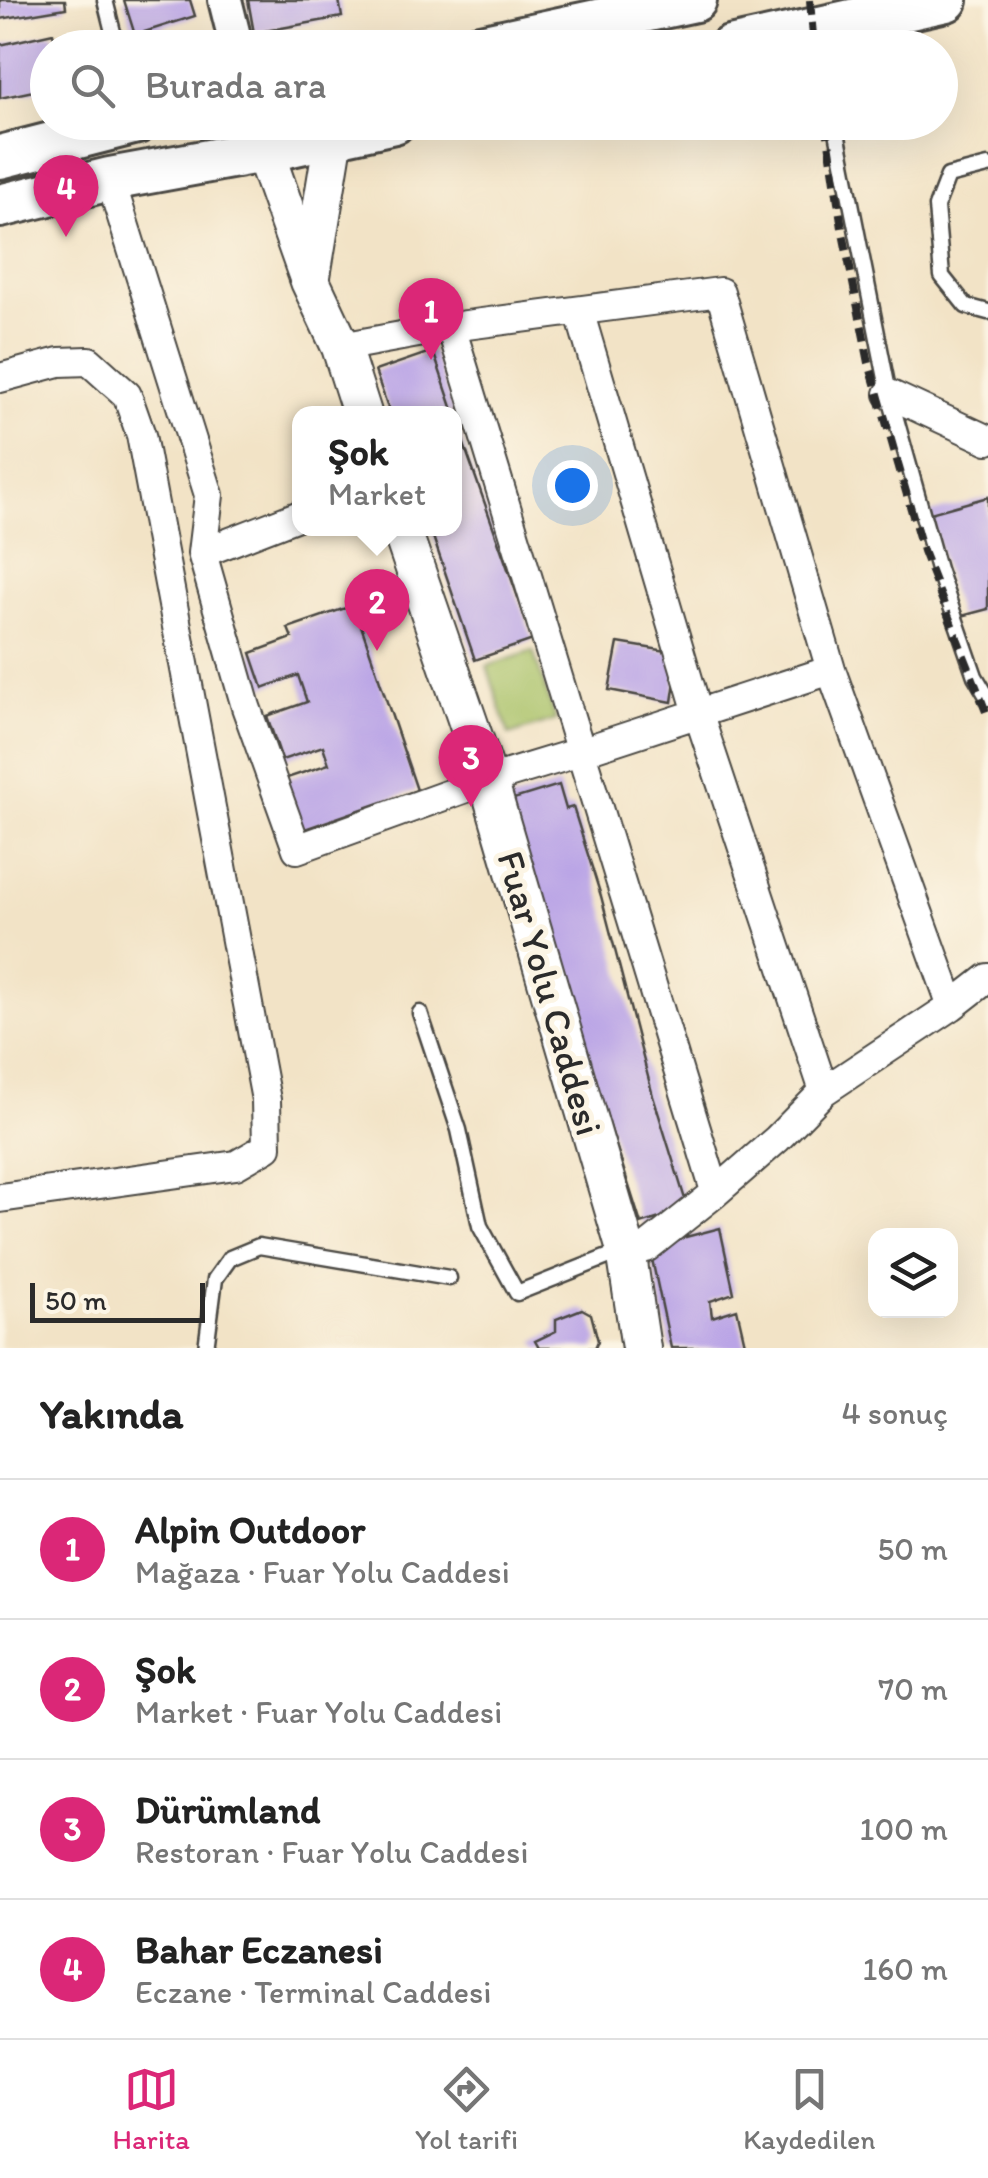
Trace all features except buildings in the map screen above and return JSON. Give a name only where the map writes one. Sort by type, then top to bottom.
[{"type":"main road","points":[[555,30],[695,0]]},
{"type":"main road","points":[[846,30],[946,0]]},
{"type":"main road","points":[[0,157],[68,140]]},
{"type":"main road","points":[[0,206],[249,140]]},
{"type":"main road","points":[[261,140],[359,406]]},
{"type":"main road","points":[[310,280],[333,140]]},
{"type":"main road","name":"Fuar Yolu Caddesi","points":[[404,536],[488,780],[626,1250],[641,1348]]},
{"type":"street","points":[[225,0],[232,30]]},
{"type":"street","points":[[110,179],[209,495],[202,553],[246,706],[297,848],[488,780],[831,670]]},
{"type":"street","points":[[341,348],[451,327],[720,292],[831,670],[952,1006]]},
{"type":"street","points":[[579,310],[698,713],[824,1091]]},
{"type":"street","points":[[451,327],[715,1191]]},
{"type":"street","points":[[0,378],[59,362],[89,361],[127,395],[141,435],[266,1100],[267,1147],[236,1165],[0,1198]]},
{"type":"street","points":[[889,394],[988,440]]},
{"type":"street","points":[[202,553],[292,518]]},
{"type":"street","points":[[626,1250],[646,1248],[777,1138],[824,1091],[988,978]]},
{"type":"lane","points":[[105,0],[112,30]]},
{"type":"lane","points":[[839,140],[889,394],[938,569],[975,676],[988,698]]},
{"type":"lane","points":[[988,166],[948,176],[936,207],[942,276],[966,306],[988,312]]},
{"type":"lane","points":[[420,1013],[459,1130],[480,1226],[517,1293],[626,1250]]},
{"type":"lane","points":[[206,1348],[215,1279],[230,1258],[259,1246],[449,1278]]},
{"type":"green space","points":[[533,651],[556,720],[509,735],[487,666]]},
{"type":"railway","points":[[810,0],[812,30]]},
{"type":"railway","points":[[829,140],[869,363],[923,551],[988,717]]},
{"type":"place","name":"Bahar Eczanesi","points":[[66,237]]},
{"type":"place","name":"Alpin Outdoor","points":[[431,360]]},
{"type":"place","name":"Şok","points":[[377,651]]},
{"type":"place","name":"Dürümland","points":[[471,807]]}]
